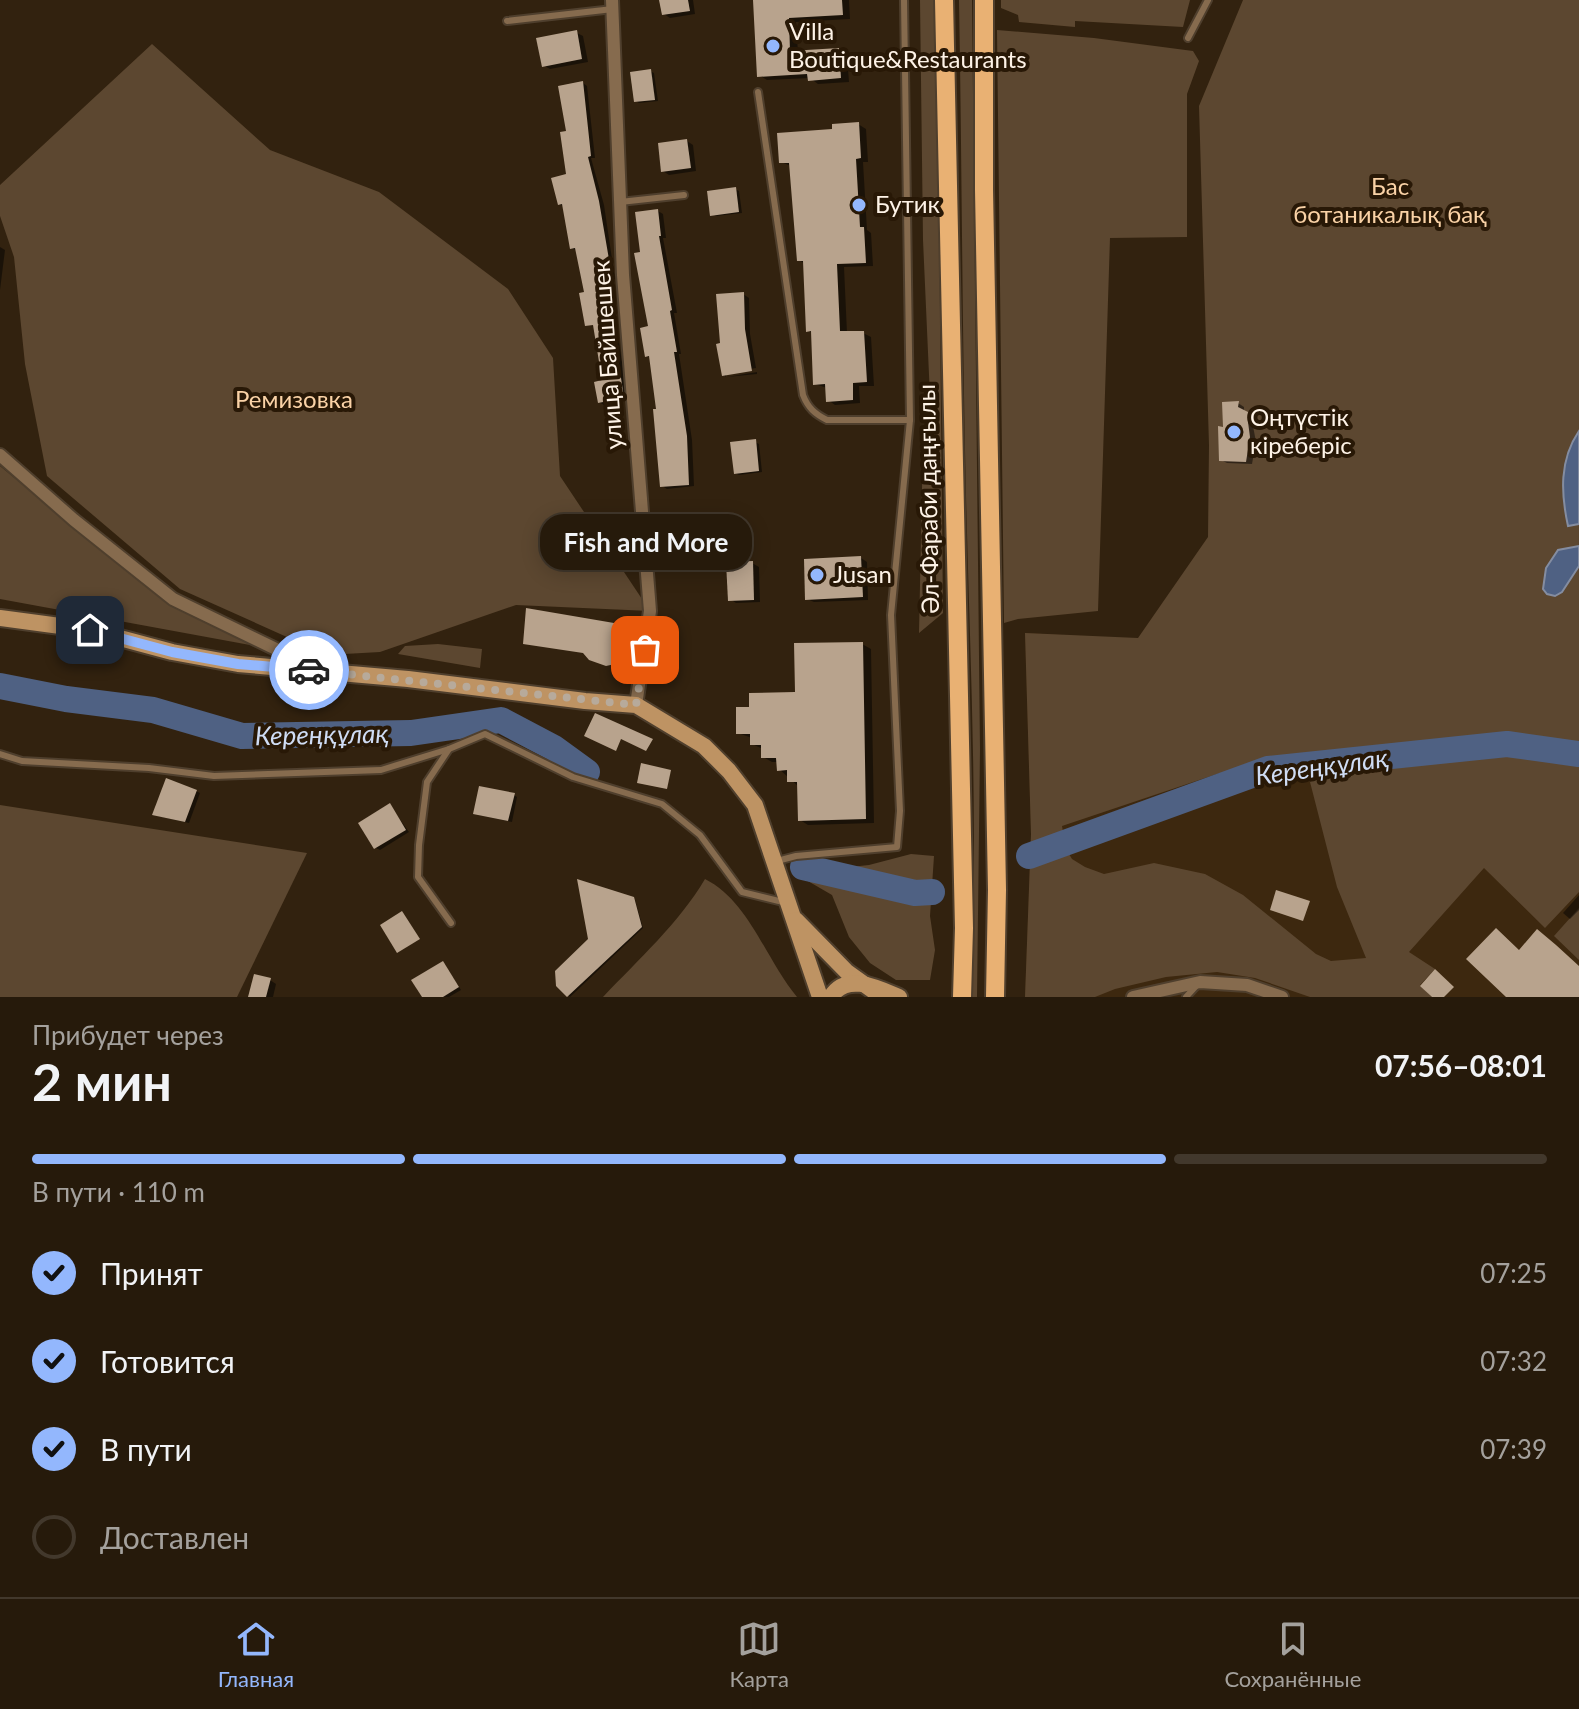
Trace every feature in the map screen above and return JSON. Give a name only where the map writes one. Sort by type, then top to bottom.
[{"type":"main road","name":"Әл-Фараби даңғылы","points":[[944,0],[964,928],[962,997]]},
{"type":"main road","points":[[984,0],[984,206],[997,890],[995,997]]},
{"type":"street","name":"улица Байшешек","points":[[612,5],[623,275],[650,611],[636,705]]},
{"type":"street","points":[[0,455],[74,520],[173,599],[320,671]]},
{"type":"street","points":[[0,618],[90,630],[172,652],[238,664],[636,705],[704,746],[729,771],[755,805],[776,862],[789,910],[829,995]]},
{"type":"street","points":[[789,910],[845,970],[882,997]]},
{"type":"street","points":[[952,997],[964,928]]},
{"type":"street","points":[[829,995],[845,970]]},
{"type":"street","points":[[1133,997],[1200,982],[1247,985],[1282,997]]},
{"type":"street","points":[[829,995],[847,984],[862,983],[899,997]]},
{"type":"lane","points":[[776,862],[796,856],[897,847],[900,811],[891,615],[910,420],[904,0]]},
{"type":"lane","points":[[1188,38],[1208,0]]},
{"type":"lane","points":[[507,21],[612,5]]},
{"type":"lane","points":[[758,92],[803,395],[808,406],[816,415],[827,420],[910,420]]},
{"type":"lane","points":[[620,202],[684,195]]},
{"type":"lane","points":[[0,754],[22,761],[149,768],[214,776],[381,770],[485,734],[573,777],[662,804],[700,835],[742,892],[789,910]]},
{"type":"lane","points":[[449,749],[427,782],[418,877],[451,923]]},
{"type":"lane","points":[[1186,997],[1200,982]]},
{"type":"shaded area","points":[[1163,603],[1579,760],[1579,997],[1025,997],[1031,834],[1025,633],[1138,639]]},
{"type":"green space","points":[[920,0],[937,0],[943,613],[919,633],[923,442],[932,442],[923,240]]},
{"type":"green space","points":[[959,0],[972,0],[980,749],[977,997],[970,997],[974,809]]},
{"type":"green space","points":[[1001,0],[1190,0],[1183,27],[1075,21],[1075,27],[1019,22],[1018,15],[1001,8]]},
{"type":"green space","name":"Бас ботаникалық бақ","points":[[1243,0],[1579,0],[1579,892],[1545,928],[1484,868],[1409,952],[1435,969],[1420,985],[1432,997],[1310,997],[1255,978],[1217,972],[1166,977],[1095,997],[1025,997],[1031,834],[1025,633],[1138,638],[1208,537],[1209,445],[1199,106]],"holes":[[[1275,760],[1289,762],[1310,782],[1337,887],[1366,958],[1331,961],[1316,954],[1243,895],[1205,874],[1154,863],[1104,874],[1072,859],[1066,849],[1062,826],[1217,774]]]},
{"type":"green space","points":[[997,30],[1193,51],[1199,61],[1187,94],[1187,237],[1110,238],[1098,611],[1004,623]]},
{"type":"green space","name":"Ремизовка","points":[[152,44],[270,150],[379,192],[508,289],[553,358],[560,476],[650,611],[516,605],[380,652],[327,655],[180,589],[47,476],[25,364],[14,257],[0,216],[0,185]]},
{"type":"green space","points":[[0,466],[133,576],[171,603],[250,645],[0,599]]},
{"type":"green space","points":[[438,644],[482,649],[480,668],[398,654],[405,646]]},
{"type":"green space","points":[[0,805],[307,853],[237,997],[0,997]]},
{"type":"green space","points":[[911,854],[934,856],[930,916],[935,950],[930,980],[896,980],[870,963],[849,937],[832,895],[794,873],[869,865]]},
{"type":"green space","points":[[705,879],[720,889],[745,916],[797,997],[603,997],[671,926]]},
{"type":"green space","points":[[1579,908],[1579,960],[1554,936]]},
{"type":"water","points":[[1579,431],[1579,524],[1568,526],[1563,477],[1572,442]]},
{"type":"water","points":[[1579,546],[1579,566],[1562,592],[1555,596],[1547,594],[1543,589],[1546,568],[1558,550]]},
{"type":"building","points":[[659,0],[688,0],[690,11],[662,15]]},
{"type":"building","name":"Villa Boutique&Restaurants","points":[[753,0],[842,0],[843,15],[789,18],[790,51],[839,48],[841,78],[808,81],[807,74],[757,77]]},
{"type":"building","points":[[577,30],[582,59],[542,67],[536,38]]},
{"type":"building","points":[[651,69],[655,100],[634,102],[630,72]]},
{"type":"building","points":[[583,81],[591,156],[588,157],[612,277],[601,279],[611,332],[614,331],[624,398],[598,403],[594,382],[602,380],[593,325],[585,326],[579,293],[584,292],[575,248],[570,249],[562,204],[558,205],[551,178],[566,174],[560,132],[566,131],[558,86]]},
{"type":"building","points":[[859,122],[861,158],[856,159],[860,227],[864,227],[866,263],[837,264],[840,331],[864,331],[867,382],[853,383],[853,400],[826,402],[825,384],[813,385],[811,331],[806,332],[803,261],[797,261],[789,163],[779,163],[777,133],[832,129],[832,124]]},
{"type":"building","points":[[687,139],[691,168],[661,172],[658,143]]},
{"type":"building","points":[[736,187],[739,212],[710,216],[707,191]]},
{"type":"building","points":[[658,209],[659,236],[672,310],[677,352],[674,352],[687,436],[689,485],[660,487],[653,409],[656,409],[649,356],[645,357],[640,328],[648,326],[634,253],[640,252],[635,212]]},
{"type":"building","points":[[744,292],[745,329],[752,371],[722,376],[716,344],[720,343],[716,294]]},
{"type":"building","name":"Оңтүстік кіреберіс","points":[[1239,401],[1238,407],[1254,415],[1248,422],[1250,437],[1246,462],[1219,461],[1218,426],[1223,427],[1222,402]]},
{"type":"building","points":[[756,439],[759,471],[734,474],[730,442]]},
{"type":"building","points":[[861,556],[863,597],[805,600],[804,559]]},
{"type":"building","points":[[753,561],[754,600],[728,601],[726,562]]},
{"type":"building","points":[[526,608],[614,623],[627,642],[625,650],[615,664],[606,666],[589,660],[583,653],[523,644]]},
{"type":"building","points":[[863,642],[866,819],[798,821],[797,782],[787,782],[787,770],[777,771],[776,758],[761,758],[761,745],[750,745],[750,734],[736,734],[736,707],[749,707],[749,693],[795,692],[794,643]]},
{"type":"building","points":[[595,713],[653,739],[646,751],[621,739],[616,751],[584,736]]},
{"type":"building","points":[[641,763],[671,770],[667,789],[637,783]]},
{"type":"building","points":[[166,778],[197,790],[185,822],[152,815]]},
{"type":"building","points":[[479,786],[515,793],[508,821],[473,814]]},
{"type":"building","points":[[390,803],[406,830],[374,849],[358,823]]},
{"type":"building","points":[[577,879],[634,897],[642,927],[567,997],[556,986],[555,971],[588,939]]},
{"type":"building","points":[[1276,890],[1310,901],[1303,921],[1270,910]]},
{"type":"building","points":[[402,911],[420,939],[397,953],[380,925]]},
{"type":"building","points":[[1496,928],[1519,950],[1537,929],[1579,966],[1579,997],[1506,997],[1466,959]]},
{"type":"building","points":[[443,961],[459,987],[443,997],[422,997],[411,980]]},
{"type":"building","points":[[1435,969],[1454,987],[1444,997],[1432,997],[1420,986]]},
{"type":"building","points":[[254,974],[271,978],[266,997],[248,997]]},
{"type":"waterway","name":"Кереңқұлақ","points":[[0,686],[66,699],[153,710],[242,736],[411,733],[501,720],[554,748],[587,772]]},
{"type":"waterway","name":"Кереңқұлақ","points":[[1029,856],[1268,769],[1507,744],[1579,754]]},
{"type":"waterway","name":"Кереңқұлақ","points":[[803,867],[915,893],[932,892]]},
{"type":"way so far","points":[[309,670],[636,705],[645,650]]},
{"type":"place","name":"Villa Boutique&Restaurants","points":[[773,46]]},
{"type":"place","name":"Бутик","points":[[859,205]]},
{"type":"place","name":"Оңтүстік кіреберіс","points":[[1234,432]]},
{"type":"place","name":"Jusan","points":[[817,575]]},
{"type":"place","name":"Fish and More","points":[[645,650]]},
{"type":"route","points":[[90,630],[172,652],[238,664],[309,670]]}]
